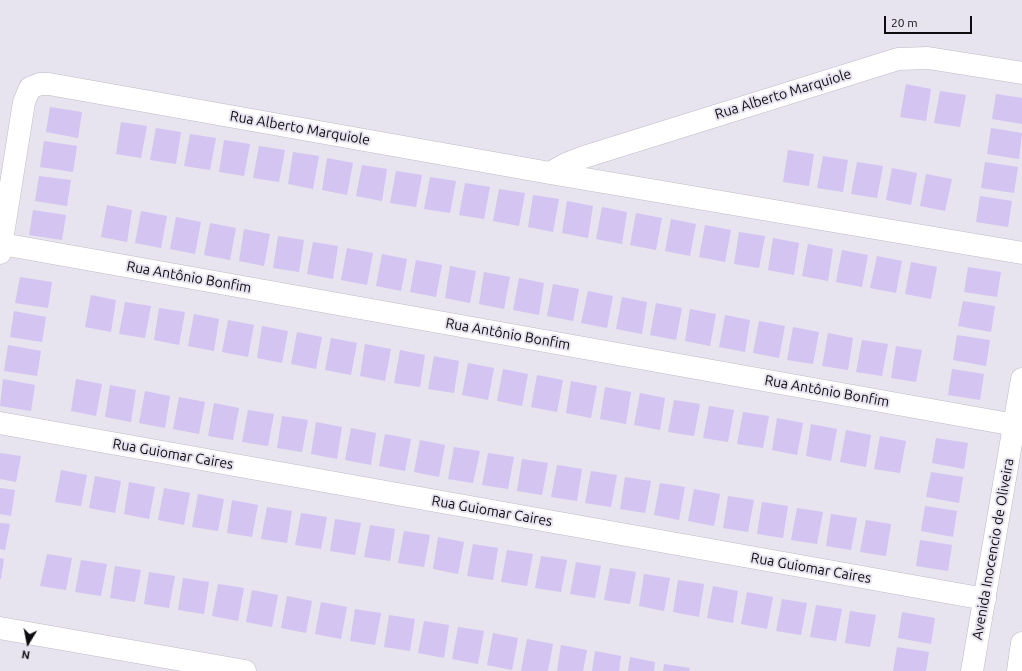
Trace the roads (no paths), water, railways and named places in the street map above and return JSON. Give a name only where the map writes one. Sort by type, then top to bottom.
[{"type":"street","name":"Rua Alberto Marquiole","points":[[550,173],[566,164],[584,157],[898,59],[928,58],[1022,73]]},
{"type":"street","name":"Rua Alberto Marquiole","points":[[1,248],[24,102],[30,88],[40,84],[49,84],[550,173],[1022,254]]},
{"type":"street","name":"Rua Antônio Bonfim","points":[[1,248],[1015,425]]},
{"type":"street","name":"Avenida Inocencio de Oliveira","points":[[972,671],[1022,379]]},
{"type":"street","name":"Rua Guiomar Caires","points":[[0,423],[984,599]]},
{"type":"street","points":[[0,628],[245,671]]},
{"type":"street","points":[[1018,671],[1022,643]]}]
